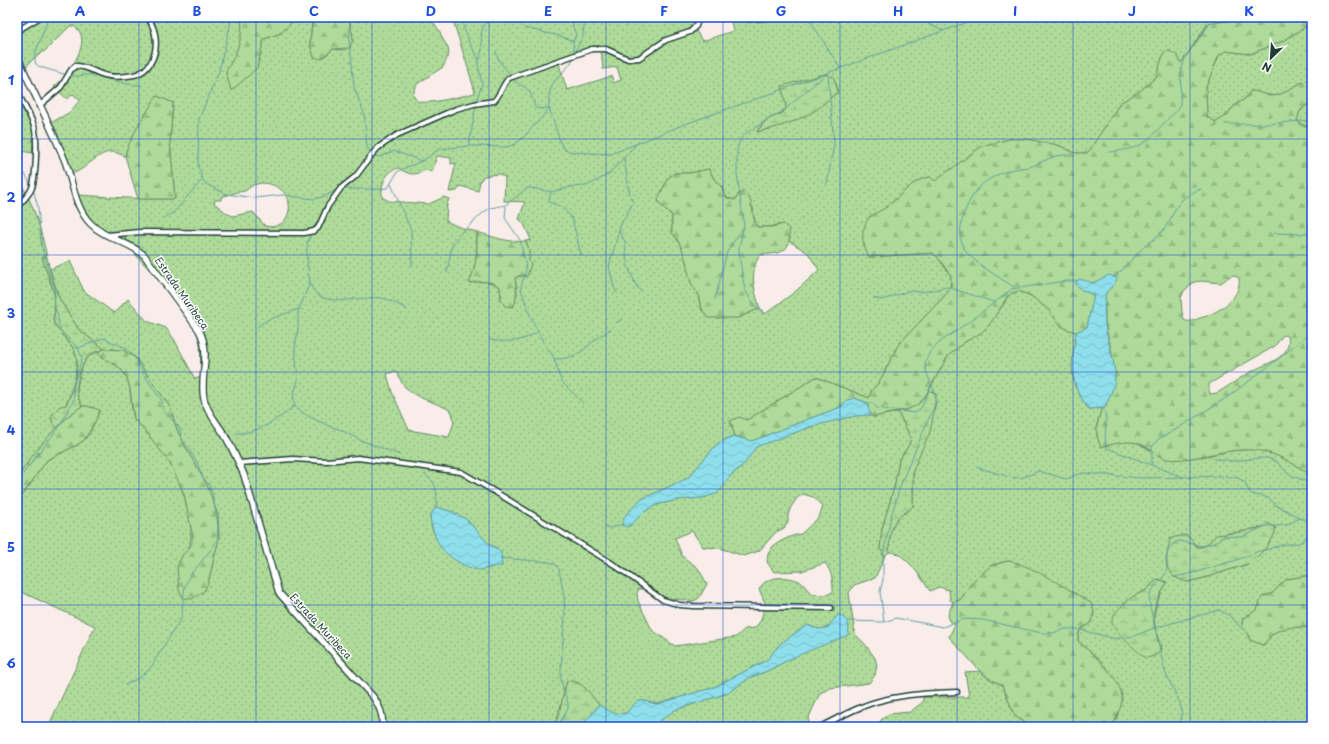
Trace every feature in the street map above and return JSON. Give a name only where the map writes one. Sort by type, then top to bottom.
[{"type":"street","points":[[17,31],[40,17]]},
{"type":"street","points":[[39,106],[61,87],[75,66],[79,66],[102,75],[111,76],[134,75],[149,67],[154,57],[156,37],[154,28],[147,17]]},
{"type":"street","points":[[106,235],[140,232],[304,233],[314,231],[318,228],[328,206],[341,188],[356,176],[374,152],[397,135],[465,106],[494,101],[504,83],[509,78],[587,50],[602,48],[628,59],[639,58],[666,40],[690,32],[696,26],[699,17]]},
{"type":"street","points":[[742,17],[748,19],[775,17]]},
{"type":"street","name":"Estrada Muribeca","points":[[17,56],[39,106],[56,139],[65,162],[77,203],[89,222],[99,231],[128,244],[144,255],[199,330],[205,349],[203,392],[206,404],[239,463],[279,593],[374,698],[380,706],[382,727]]},
{"type":"street","points":[[17,90],[33,123],[36,136],[35,172],[33,185],[26,197],[17,207]]},
{"type":"street","points":[[239,463],[293,458],[326,461],[358,458],[456,471],[470,477],[613,564],[663,600],[680,605],[693,606],[831,608]]},
{"type":"street","points":[[820,727],[852,711],[882,700],[921,693],[957,692]]},
{"type":"street","points":[[17,723],[24,727]]},
{"type":"green space","points":[[43,17],[241,17],[241,37],[235,56],[257,68],[264,39],[281,33],[295,19],[312,23],[310,44],[314,57],[324,57],[333,49],[344,50],[353,39],[349,17],[418,17],[422,21],[428,20],[435,24],[448,47],[449,54],[443,67],[417,84],[413,95],[420,102],[431,102],[475,93],[452,17],[703,17],[695,29],[702,41],[733,31],[730,17],[1267,17],[1208,23],[1181,64],[1164,52],[1156,77],[1140,91],[1120,103],[1087,153],[1075,153],[1058,145],[1010,139],[982,146],[935,182],[930,177],[918,181],[884,209],[869,217],[869,257],[933,253],[951,276],[950,290],[898,345],[883,375],[872,390],[869,398],[816,377],[747,420],[730,421],[735,436],[717,444],[688,478],[640,500],[624,526],[632,524],[644,512],[656,505],[677,500],[703,498],[723,487],[729,477],[740,468],[756,447],[762,444],[819,424],[853,416],[866,415],[874,417],[898,412],[911,438],[909,445],[899,460],[895,484],[882,529],[880,549],[885,556],[875,578],[854,585],[849,593],[855,634],[865,644],[875,658],[877,665],[875,675],[869,683],[831,688],[820,693],[808,719],[809,723],[819,727],[651,727],[675,710],[728,693],[749,678],[767,671],[794,657],[844,617],[839,616],[827,628],[818,629],[807,625],[780,644],[767,660],[714,687],[658,704],[642,701],[635,704],[626,713],[615,713],[606,710],[599,705],[582,686],[575,682],[567,681],[554,727],[48,727],[95,626],[17,590],[17,503],[47,460],[77,445],[90,433],[99,410],[82,406],[77,391],[84,362],[90,356],[98,352],[118,367],[127,378],[130,388],[133,417],[164,454],[179,482],[190,518],[191,541],[188,550],[208,583],[219,538],[218,515],[177,430],[170,407],[136,358],[114,349],[104,349],[79,330],[60,300],[50,269],[70,261],[84,291],[114,313],[128,299],[147,321],[166,328],[174,339],[195,379],[201,377],[200,333],[182,312],[166,288],[135,254],[134,250],[121,244],[84,217],[73,204],[77,195],[144,199],[175,199],[170,142],[173,103],[157,96],[135,133],[125,156],[114,152],[107,153],[96,158],[81,170],[70,174],[49,124],[70,112],[80,100],[73,94],[67,99],[54,87],[71,70],[82,44],[81,34],[74,26],[70,26],[25,68],[17,61],[17,32]],"holes":[[[601,48],[603,69],[617,67],[621,80],[613,83],[612,76],[567,90],[558,61]],[[838,92],[819,107],[802,117],[780,126],[757,131],[766,120],[783,113],[786,108]],[[437,156],[451,158],[451,164],[456,163],[449,192],[457,191],[460,186],[478,191],[480,181],[484,176],[498,174],[505,177],[504,201],[525,202],[519,219],[524,224],[531,240],[526,241],[529,250],[527,276],[518,276],[515,278],[517,291],[515,303],[501,300],[500,287],[493,283],[470,283],[476,262],[477,232],[459,227],[446,221],[447,204],[449,199],[444,197],[429,204],[389,201],[383,198],[383,184],[387,175],[394,169],[399,168],[412,174],[425,170],[432,172]],[[709,169],[716,183],[722,187],[727,198],[735,200],[739,194],[753,207],[753,214],[757,227],[771,227],[779,224],[790,237],[789,241],[808,253],[819,270],[796,291],[765,314],[760,308],[738,318],[702,311],[693,285],[683,247],[672,233],[672,215],[665,210],[662,191],[668,178],[675,173],[690,173]],[[261,183],[274,185],[283,191],[288,199],[289,208],[287,216],[283,222],[275,226],[265,226],[253,212],[233,216],[214,203],[215,200],[221,200],[221,197],[245,191],[253,185]],[[396,371],[401,381],[410,392],[441,405],[452,412],[454,422],[449,437],[409,430],[392,392],[387,374]],[[803,494],[813,497],[823,507],[819,517],[801,534],[792,536],[773,546],[768,554],[767,562],[774,572],[802,571],[825,563],[832,577],[833,592],[826,595],[812,594],[802,583],[794,579],[782,577],[771,579],[766,581],[759,589],[765,603],[761,620],[755,628],[745,629],[736,637],[675,646],[652,630],[638,601],[637,593],[639,589],[647,589],[667,598],[694,601],[699,598],[707,584],[698,568],[682,556],[675,538],[692,531],[703,547],[720,548],[744,556],[759,551],[776,532],[784,528],[788,522],[788,515],[797,498]],[[436,507],[453,512],[466,519],[488,543],[498,549],[496,566],[484,569],[449,555],[441,548],[432,529],[430,516]]]},
{"type":"green space","points":[[241,17],[349,17],[353,39],[350,48],[333,49],[321,59],[314,57],[310,44],[312,23],[295,19],[281,33],[264,39],[257,68],[231,91],[226,72],[233,59],[240,39],[242,25]]},
{"type":"green space","points":[[1267,17],[1308,17],[1307,26],[1283,41],[1250,54],[1226,51],[1219,55],[1206,87],[1207,117],[1216,122],[1226,116],[1235,105],[1245,99],[1251,91],[1275,96],[1300,83],[1312,81],[1312,100],[1300,111],[1297,120],[1300,124],[1312,128],[1312,475],[1273,454],[1254,450],[1230,451],[1173,460],[1163,458],[1137,443],[1125,442],[1101,447],[1097,432],[1098,423],[1102,408],[1104,409],[1111,393],[1115,378],[1111,348],[1105,323],[1105,297],[1107,290],[1112,287],[1098,281],[1090,283],[1075,283],[1082,290],[1094,295],[1087,327],[1076,332],[1061,326],[1049,310],[1031,296],[1019,291],[1012,293],[1007,297],[990,324],[981,333],[963,343],[948,356],[923,400],[913,408],[874,417],[869,411],[868,403],[854,398],[847,400],[841,407],[752,441],[735,436],[730,421],[739,417],[747,420],[816,377],[869,398],[872,390],[883,375],[898,345],[950,290],[951,276],[933,253],[869,257],[863,243],[863,234],[865,224],[869,217],[888,206],[912,184],[924,178],[930,177],[935,181],[982,146],[1010,139],[1026,139],[1058,145],[1075,153],[1087,153],[1120,103],[1140,91],[1156,77],[1164,52],[1169,51],[1177,55],[1181,63],[1209,23]],"holes":[[[1234,275],[1239,278],[1239,286],[1236,293],[1227,304],[1206,316],[1192,321],[1184,320],[1181,298],[1184,291],[1194,282],[1201,281],[1220,283]],[[1285,335],[1288,337],[1288,344],[1286,350],[1278,358],[1254,370],[1217,393],[1210,394],[1209,384],[1275,346],[1282,336]]]},
{"type":"green space","points":[[1308,17],[1312,17],[1312,81],[1300,83],[1275,96],[1251,91],[1245,99],[1235,105],[1226,116],[1216,122],[1207,117],[1206,87],[1219,55],[1226,51],[1250,54],[1283,41],[1307,26]]},
{"type":"green space","points":[[824,74],[834,77],[838,92],[819,108],[802,118],[757,132],[766,120],[783,113],[786,108],[782,86]]},
{"type":"green space","points":[[17,91],[27,107],[34,133],[32,153],[17,150]]},
{"type":"green space","points":[[157,96],[173,103],[170,142],[175,199],[138,199],[125,156],[128,146],[139,124]]},
{"type":"green space","points":[[1312,100],[1312,128],[1300,124],[1297,120],[1300,111]]},
{"type":"green space","points":[[709,169],[714,179],[722,187],[727,198],[735,200],[739,194],[744,191],[748,195],[752,204],[757,227],[771,227],[784,224],[789,229],[789,243],[783,251],[773,254],[760,255],[757,261],[754,274],[754,288],[760,308],[738,318],[708,318],[705,315],[697,292],[692,285],[683,251],[672,233],[672,215],[660,205],[658,199],[668,178],[675,173],[690,173]]},
{"type":"green space","points":[[17,177],[32,206],[42,235],[47,257],[45,256],[43,261],[54,292],[54,324],[73,348],[77,358],[75,378],[67,403],[56,410],[53,415],[52,422],[57,428],[27,464],[17,482]]},
{"type":"green space","points":[[477,232],[495,238],[526,241],[529,250],[529,261],[531,264],[527,276],[518,276],[515,278],[516,297],[513,307],[505,306],[501,300],[500,287],[497,285],[485,282],[469,283],[472,277],[477,252]]},
{"type":"green space","points":[[43,257],[47,257],[52,279],[60,300],[79,330],[104,349],[88,356],[82,366],[77,384],[77,396],[82,406],[68,416],[57,428],[52,422],[52,415],[60,406],[66,405],[69,399],[76,376],[77,361],[73,348],[57,328],[53,320],[55,311],[55,296],[43,261]]},
{"type":"green space","points":[[1019,291],[1034,298],[1048,309],[1063,326],[1076,332],[1072,361],[1074,383],[1078,393],[1089,409],[1102,408],[1097,424],[1097,438],[1115,443],[1126,441],[1138,443],[1166,459],[1207,456],[1229,451],[1255,449],[1280,456],[1312,475],[1312,575],[1287,579],[1273,593],[1262,597],[1257,610],[1243,618],[1242,624],[1250,640],[1264,645],[1276,632],[1286,628],[1312,628],[1312,727],[1112,727],[1118,714],[1099,661],[1078,641],[1080,632],[1087,626],[1014,562],[1008,561],[992,565],[960,600],[953,602],[950,600],[949,590],[939,587],[930,591],[918,573],[907,561],[895,553],[889,552],[890,539],[895,521],[913,506],[913,471],[918,458],[933,392],[929,390],[948,356],[963,343],[981,333],[1003,306],[1007,297],[1012,293]],"holes":[[[1264,527],[1251,563],[1187,582],[1187,535],[1197,547],[1202,547],[1207,545],[1210,541],[1228,533],[1242,532]],[[1159,579],[1167,582],[1156,607],[1154,621],[1161,647],[1112,619],[1126,603],[1136,595],[1145,591]]]},
{"type":"green space","points":[[104,349],[123,350],[136,358],[170,407],[177,430],[207,485],[218,515],[219,538],[208,583],[204,591],[192,599],[183,598],[179,590],[177,567],[183,554],[188,550],[192,543],[192,533],[184,494],[170,463],[143,428],[134,419],[127,378],[120,368],[105,359],[98,352]]},
{"type":"green space","points":[[929,390],[936,394],[936,401],[930,432],[913,471],[913,506],[895,521],[890,534],[889,552],[885,556],[880,549],[882,529],[895,484],[899,460],[909,445],[911,438],[898,412],[916,405],[923,399]]},
{"type":"green space","points":[[82,406],[100,410],[94,424],[84,440],[47,460],[17,503],[16,483],[27,463],[45,440],[66,419]]},
{"type":"green space","points":[[1268,523],[1276,528],[1274,535],[1266,548],[1251,563],[1187,582],[1174,577],[1168,569],[1166,560],[1170,539],[1187,535],[1197,547],[1202,547],[1207,545],[1216,535],[1242,532],[1264,527]]},
{"type":"green space","points":[[1008,561],[1026,566],[1062,585],[1091,603],[1094,611],[1093,619],[1090,624],[1080,630],[1078,641],[1105,666],[1120,689],[1122,700],[1112,727],[1031,727],[1015,716],[1002,685],[988,678],[980,671],[949,637],[955,624],[950,621],[948,615],[953,602],[960,600],[972,582],[992,565]]},
{"type":"green space","points":[[1312,575],[1312,628],[1285,628],[1275,632],[1262,645],[1250,640],[1242,624],[1243,618],[1257,610],[1262,597],[1273,593],[1287,579]]},
{"type":"green space","points":[[1159,579],[1167,583],[1157,601],[1154,612],[1155,626],[1161,649],[1156,655],[1145,658],[1116,630],[1113,626],[1112,619],[1124,604],[1134,596],[1145,591]]},
{"type":"green space","points":[[980,671],[988,678],[1002,685],[1015,716],[1031,727],[877,727],[881,720],[889,714],[910,712],[923,702],[923,697],[969,697],[965,672]]},
{"type":"green space","points":[[567,681],[573,681],[586,688],[599,705],[584,724],[586,727],[554,727]]},
{"type":"water","points":[[1109,275],[1117,278],[1116,282],[1106,294],[1104,311],[1106,332],[1114,366],[1115,381],[1104,409],[1089,409],[1080,396],[1074,380],[1073,356],[1076,332],[1087,327],[1094,295],[1082,290],[1075,283],[1079,279],[1093,283]]},
{"type":"water","points":[[854,398],[868,403],[871,415],[855,416],[813,426],[756,447],[745,463],[729,477],[723,487],[716,494],[703,498],[677,500],[656,505],[644,512],[632,524],[625,527],[622,524],[625,516],[640,500],[688,478],[717,444],[733,436],[752,441],[841,407],[847,400]]},
{"type":"water","points":[[436,507],[453,512],[466,519],[488,543],[501,552],[502,566],[496,566],[484,570],[473,569],[461,564],[446,553],[438,542],[431,524],[430,516]]},
{"type":"water","points":[[838,615],[848,622],[848,635],[794,657],[767,671],[749,678],[728,693],[675,710],[651,727],[586,727],[584,724],[599,705],[612,712],[626,713],[639,701],[658,704],[714,687],[767,660],[780,644],[807,625],[818,629],[827,628]]},
{"type":"waterway","points":[[49,17],[35,54],[35,63],[40,67],[67,75]]},
{"type":"waterway","points":[[232,17],[219,71],[199,119],[198,166],[204,183],[226,194],[255,198],[282,195],[314,199],[325,196],[339,189]]},
{"type":"waterway","points":[[350,17],[349,44],[354,87],[364,113],[367,147],[371,154]]},
{"type":"waterway","points":[[460,17],[469,42],[479,60]]},
{"type":"waterway","points":[[476,102],[482,84],[478,65],[482,49],[481,33],[491,17]]},
{"type":"waterway","points":[[568,17],[572,21],[576,35],[573,43],[574,53]]},
{"type":"waterway","points":[[574,54],[583,36],[585,17]]},
{"type":"waterway","points":[[808,17],[840,68]]},
{"type":"waterway","points":[[915,17],[943,31]]},
{"type":"waterway","points":[[574,56],[571,63],[553,83],[549,94],[549,108],[561,144],[565,150],[573,152],[611,154],[685,124],[981,17]]},
{"type":"waterway","points":[[1109,152],[1130,149],[1143,143],[1176,111],[1180,105],[1181,71],[1185,58],[1211,22],[1223,17]]},
{"type":"waterway","points":[[524,28],[560,36],[573,41]]},
{"type":"waterway","points":[[496,51],[500,61],[511,75]]},
{"type":"waterway","points":[[827,184],[834,144],[828,73]]},
{"type":"waterway","points":[[764,314],[751,300],[745,290],[739,256],[739,247],[744,226],[737,174],[737,149],[740,140],[746,133],[783,111],[826,74]]},
{"type":"waterway","points":[[70,76],[93,75],[122,83],[140,85]]},
{"type":"waterway","points":[[513,78],[516,82],[529,91],[537,109],[549,108]]},
{"type":"waterway","points":[[469,145],[476,105]]},
{"type":"waterway","points":[[344,189],[388,188],[398,171],[424,160],[439,149],[469,146],[507,147],[515,144],[523,138],[549,109]]},
{"type":"waterway","points":[[1225,124],[1268,124],[1312,120]]},
{"type":"waterway","points":[[447,273],[452,245],[461,233],[490,208],[506,205],[527,188],[551,192],[591,184],[609,174],[637,143]]},
{"type":"waterway","points":[[374,155],[379,157],[394,151],[422,161]]},
{"type":"waterway","points":[[1015,288],[978,263],[966,252],[961,238],[962,219],[966,209],[976,192],[982,185],[994,176],[1014,169],[1032,166],[1054,157],[1069,155]]},
{"type":"waterway","points":[[617,293],[609,266],[621,224],[633,203],[629,191],[624,158]]},
{"type":"waterway","points":[[17,160],[31,185]]},
{"type":"waterway","points":[[164,218],[174,212],[202,180]]},
{"type":"waterway","points":[[391,184],[411,230],[412,266]]},
{"type":"waterway","points":[[17,487],[22,475],[59,427],[74,399],[73,384],[82,358],[78,348],[59,327],[58,316],[54,304],[55,292],[41,243],[38,207],[33,189]]},
{"type":"waterway","points":[[1113,278],[1144,247],[1161,233],[1180,202],[1191,193],[1201,189]]},
{"type":"waterway","points":[[551,193],[549,202],[562,207],[572,218],[581,255]]},
{"type":"waterway","points":[[506,206],[505,218],[520,240],[525,262],[526,270],[521,289],[529,313],[541,338],[554,358],[561,381],[583,403]]},
{"type":"waterway","points":[[312,230],[323,213]]},
{"type":"waterway","points":[[715,299],[727,252],[744,226]]},
{"type":"waterway","points":[[619,230],[625,242],[627,264],[635,283],[641,292]]},
{"type":"waterway","points":[[1274,233],[1300,234],[1312,232]]},
{"type":"waterway","points":[[311,233],[307,247],[308,269],[311,286],[317,295],[334,300],[382,298],[407,309]]},
{"type":"waterway","points":[[884,622],[880,591],[883,580],[883,553],[892,513],[902,481],[935,404],[935,393],[926,371],[925,362],[930,352],[940,342],[1012,289],[1066,281],[1078,281]]},
{"type":"waterway","points":[[310,282],[298,312],[298,329],[295,348],[298,380],[293,397],[295,407],[308,416],[331,427],[400,455]]},
{"type":"waterway","points":[[874,298],[882,300],[909,291],[922,292],[947,287],[994,302]]},
{"type":"waterway","points":[[257,327],[267,320],[299,309]]},
{"type":"waterway","points":[[555,359],[567,358],[577,354],[622,319]]},
{"type":"waterway","points":[[490,340],[521,340],[538,331]]},
{"type":"waterway","points":[[1152,464],[1152,447],[1158,439],[1172,432],[1229,396],[1312,331]]},
{"type":"waterway","points":[[79,348],[103,338],[126,348],[134,356],[144,375],[162,401],[163,410],[179,427],[182,439],[196,460],[203,478],[209,485],[212,492],[218,525],[217,539],[213,547],[189,577],[186,584],[180,620],[149,670],[139,678],[125,685]]},
{"type":"waterway","points":[[865,403],[872,403],[877,408],[915,413],[921,408],[931,386]]},
{"type":"waterway","points":[[236,433],[252,431],[267,425],[294,406]]},
{"type":"waterway","points":[[1103,408],[1106,417],[1105,438],[1107,448],[1183,477]]},
{"type":"waterway","points":[[1214,459],[1235,461],[1268,458],[1277,462],[1287,473],[1312,484]]},
{"type":"waterway","points":[[976,467],[1013,478],[1024,477],[1039,471],[1066,479],[1082,473],[1142,478],[1222,476],[1238,478],[1245,482],[1249,492],[1254,495],[1263,496],[1270,499],[1277,506],[1300,519],[1305,519],[1312,526]]},
{"type":"waterway","points":[[424,474],[435,485],[437,497],[436,508]]},
{"type":"waterway","points":[[1154,627],[1150,596],[1152,590],[1164,576],[1167,567],[1169,549],[1173,545],[1179,541],[1202,546],[1214,543],[1224,536],[1242,537],[1265,526],[1289,524],[1299,518]]},
{"type":"waterway","points":[[604,527],[611,528],[623,524]]},
{"type":"waterway","points":[[1174,577],[1234,561],[1259,551],[1281,545],[1299,543],[1305,539],[1312,526]]},
{"type":"waterway","points":[[500,558],[549,562],[555,564],[559,569],[564,596],[565,616],[561,681],[568,703],[568,709],[557,727]]},
{"type":"waterway","points":[[848,621],[884,622],[896,618],[943,627],[964,619],[983,620],[1042,633],[1053,633],[1066,629],[1078,629],[1116,639],[1134,636],[1154,628],[1219,610],[1229,615],[1243,630]]},
{"type":"waterway","points":[[1155,629],[1165,672],[1180,703],[1182,713],[1180,727]]}]
